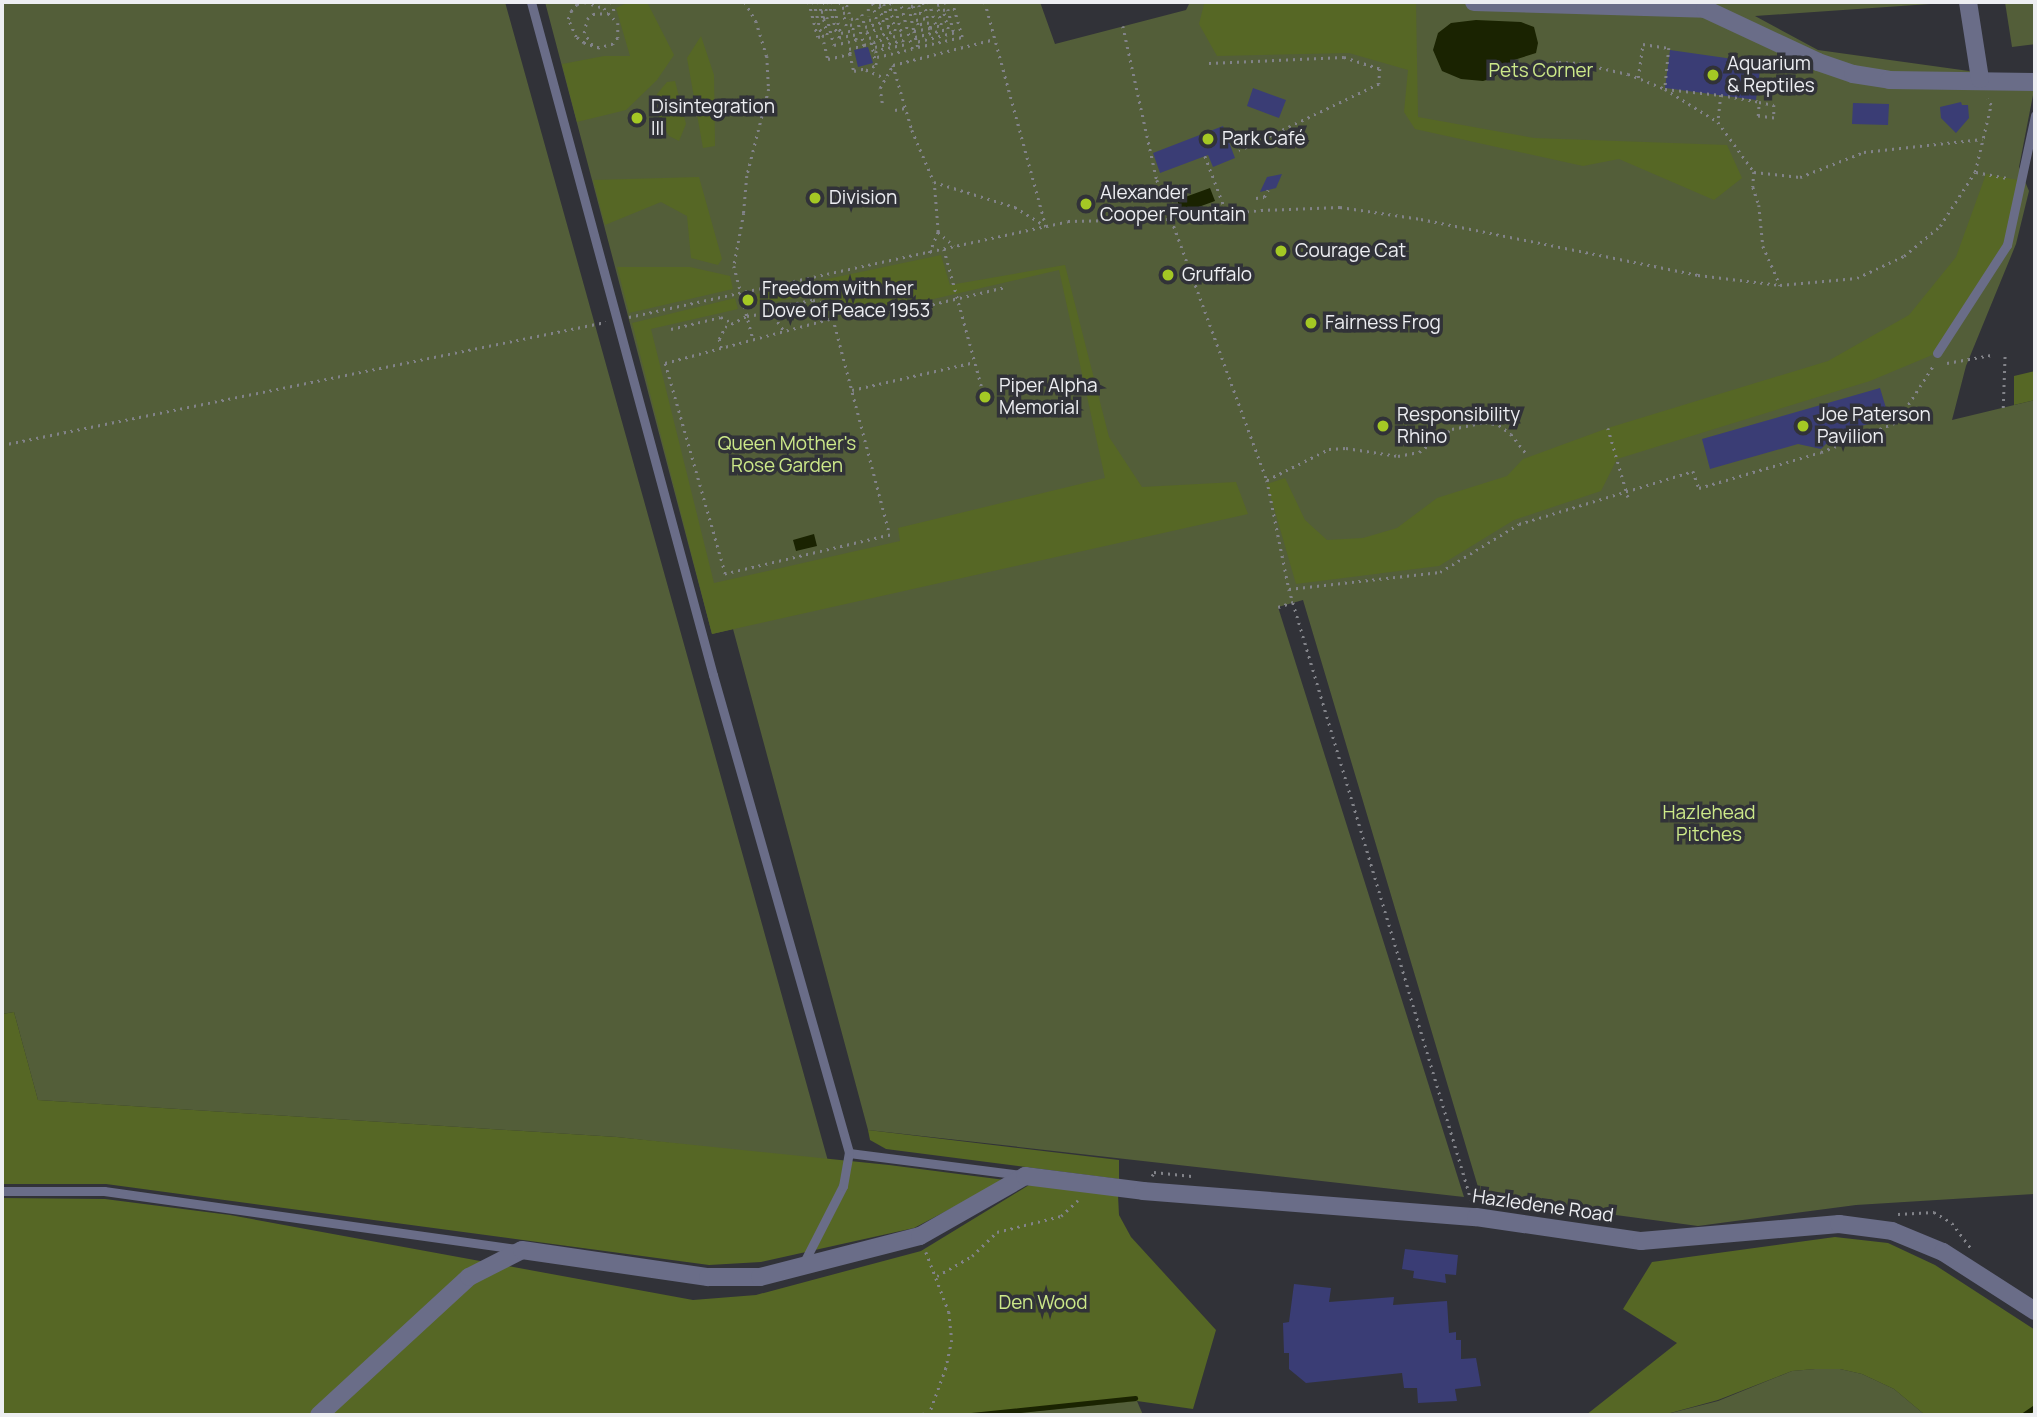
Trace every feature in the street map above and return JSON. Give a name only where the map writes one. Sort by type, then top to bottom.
[{"type":"street","points":[[1474,2],[1704,9],[1818,62],[1853,74],[1889,80],[1980,79],[2035,82]]},
{"type":"street","points":[[1968,2],[1980,79]]},
{"type":"street","points":[[319,1415],[469,1277],[522,1250],[708,1277],[760,1277],[919,1236],[1025,1176]]},
{"type":"street","name":"Hazledene Road","points":[[1025,1176],[1143,1191],[1476,1217],[1642,1241],[1839,1224],[1892,1231],[1943,1252],[2035,1311]]},
{"type":"lane","points":[[531,2],[616,320],[849,1153],[843,1186],[802,1266]]},
{"type":"lane","points":[[1937,352],[2007,245],[2023,181],[2035,115]]},
{"type":"lane","points":[[849,1153],[1025,1176]]},
{"type":"lane","points":[[2,1191],[104,1191],[522,1250]]},
{"type":"path","points":[[612,2],[618,23],[620,30],[613,44],[607,47],[592,45],[576,37],[568,19],[570,11],[577,4],[585,2],[604,8],[618,23]]},
{"type":"path","points":[[745,2],[756,21],[767,56],[769,89],[747,176],[744,214],[734,266],[753,339]]},
{"type":"path","points":[[816,2],[827,35],[818,37],[816,2]]},
{"type":"path","points":[[823,18],[827,17],[834,45],[856,40],[855,35],[839,38],[831,2]]},
{"type":"path","points":[[840,2],[842,8],[847,7],[845,2]]},
{"type":"path","points":[[869,18],[876,19],[870,2]]},
{"type":"path","points":[[862,14],[865,27],[883,22],[879,5],[884,4],[889,27],[867,32],[869,38],[895,32],[889,4],[894,2],[902,35],[872,42],[849,49],[854,71],[876,65],[872,42]]},
{"type":"path","points":[[872,42],[875,47],[903,40],[904,45],[876,51],[877,57],[912,49],[900,2]]},
{"type":"path","points":[[929,2],[936,26]]},
{"type":"path","points":[[914,31],[942,25],[937,5],[946,2]]},
{"type":"path","points":[[930,27],[929,23],[918,26],[916,20],[927,18],[924,3],[919,5],[921,13],[915,15],[913,6],[909,7],[918,47],[961,37],[952,2]]},
{"type":"path","points":[[985,2],[1046,226]]},
{"type":"path","points":[[915,37],[948,29],[943,10],[948,9],[954,33],[917,42]]},
{"type":"path","points":[[839,33],[853,30],[852,25],[846,26],[843,13],[849,12],[850,19],[857,18],[864,45]]},
{"type":"path","points":[[592,45],[584,33],[584,26],[593,14],[608,13]]},
{"type":"path","points":[[1123,26],[1157,180],[1267,480],[1289,589],[1476,1217]]},
{"type":"path","points":[[882,103],[880,88],[893,65],[995,39]]},
{"type":"path","points":[[824,42],[828,59],[850,54]]},
{"type":"path","points":[[1638,78],[1643,44],[1669,48],[1665,89]]},
{"type":"path","points":[[1209,63],[1344,58],[1380,69],[1379,84],[1239,151]]},
{"type":"path","points":[[1512,79],[1522,71],[1559,62],[1591,66],[1638,78],[1665,89],[1718,122],[1754,172],[1753,187],[1759,205],[1763,246],[1780,285]]},
{"type":"path","points":[[893,65],[934,182],[938,232],[929,253]]},
{"type":"path","points":[[866,68],[867,72],[886,78]]},
{"type":"path","points":[[2,445],[317,378],[616,320],[1068,221],[1170,219],[1340,207],[1422,219],[1698,275],[1780,285],[1857,278],[1905,256],[1940,226],[1975,172],[1991,105],[1980,79]]},
{"type":"path","points":[[1665,89],[1721,95],[1759,102],[1774,105],[1774,118],[1758,116],[1759,102]]},
{"type":"path","points":[[1718,122],[1721,95]]},
{"type":"path","points":[[895,110],[906,108]]},
{"type":"path","points":[[1754,172],[1800,177],[1864,152],[1982,139]]},
{"type":"path","points":[[1205,156],[1227,214]]},
{"type":"path","points":[[1975,172],[2023,181]]},
{"type":"path","points":[[934,182],[1015,207],[1046,226]]},
{"type":"path","points":[[1256,198],[1264,197],[1268,190]]},
{"type":"path","points":[[938,232],[954,247]]},
{"type":"path","points":[[944,249],[982,388]]},
{"type":"path","points":[[720,348],[720,333],[731,322],[766,313],[776,307],[814,300],[837,308],[868,310],[877,317],[1006,288]]},
{"type":"path","points":[[766,313],[780,321],[784,331]]},
{"type":"path","points":[[671,329],[721,317],[731,322]]},
{"type":"path","points":[[833,318],[890,534],[725,574],[665,363],[784,331],[833,318]]},
{"type":"path","points":[[2003,408],[2005,352]]},
{"type":"path","points":[[1289,589],[1440,572],[1519,524],[1693,471],[1699,488],[1821,452],[1897,422],[1933,365],[1991,355]]},
{"type":"path","points":[[852,390],[975,362]]},
{"type":"path","points":[[1267,480],[1329,449],[1346,448],[1398,456],[1419,452],[1452,429],[1485,422],[1499,425],[1511,434],[1526,453]]},
{"type":"path","points":[[1608,428],[1628,496]]},
{"type":"path","points":[[1278,607],[1293,602]]},
{"type":"path","points":[[1143,1191],[1154,1172],[1196,1176]]},
{"type":"path","points":[[937,1276],[972,1256],[997,1232],[1061,1216],[1095,1185]]},
{"type":"path","points":[[1888,1215],[1934,1212],[1952,1223],[1977,1255]]},
{"type":"path","points":[[915,1415],[930,1414],[952,1340],[949,1312],[919,1236]]},
{"type":"green space","points":[[2,2],[505,2],[828,1161],[617,1137],[38,1100],[14,1012],[2,1014]]},
{"type":"green space","points":[[545,2],[1040,2],[1055,44],[1186,10],[1190,2],[1959,2],[1755,16],[1818,50],[1969,71],[2034,90],[2019,167],[2029,191],[2016,244],[1966,366],[1952,420],[2035,400],[2035,1194],[1856,1205],[1698,1226],[1481,1197],[1303,600],[1278,607],[1464,1197],[868,1130],[733,629],[712,634]]},
{"type":"green space","points":[[629,2],[647,2],[674,55],[657,80],[626,110],[577,122],[562,64],[604,56],[630,56],[616,8]]},
{"type":"green space","points":[[1416,2],[1418,117],[1534,138],[1727,145],[1742,178],[1714,200],[1619,159],[1583,166],[1415,129],[1404,112],[1408,70],[1349,53],[1217,56],[1199,24],[1204,4]]},
{"type":"green space","points":[[2005,2],[2035,2],[2035,44],[2012,47]]},
{"type":"green space","points":[[701,36],[714,75],[715,146],[703,148],[687,58]]},
{"type":"green space","points":[[675,81],[686,124],[679,141],[669,136],[659,119],[657,94],[667,82]]},
{"type":"green space","points":[[1986,174],[2023,181],[2007,245],[1937,353],[1870,381],[1617,459],[1601,491],[1514,520],[1439,566],[1296,584],[1267,484],[1285,478],[1305,520],[1327,540],[1363,538],[1397,528],[1437,498],[1507,476],[1523,459],[1608,428],[1828,361],[1909,315],[1956,257]]},
{"type":"green space","points":[[699,177],[722,259],[718,265],[691,258],[687,216],[661,202],[605,225],[593,180]]},
{"type":"green space","points":[[941,255],[950,285],[1065,265],[1109,437],[1142,487],[1236,482],[1248,514],[712,634],[632,323],[735,298],[738,309],[651,329],[714,583],[900,541],[898,528],[1105,478],[1059,270],[873,313],[809,296],[749,306],[747,296]]},
{"type":"green space","points":[[617,267],[690,267],[730,276],[733,289],[629,313]]},
{"type":"green space","points":[[2035,371],[2035,400],[2014,405],[2014,376]]},
{"type":"green space","points":[[14,1012],[38,1100],[617,1137],[889,1165],[1005,1180],[914,1228],[761,1262],[709,1265],[106,1184],[2,1184],[2,1014]]},
{"type":"green space","points":[[868,1130],[1119,1160],[1119,1179],[886,1149],[870,1140]]},
{"type":"green space","name":"Den Wood","points":[[1029,1185],[1118,1195],[1119,1215],[1131,1237],[1216,1330],[1193,1409],[1137,1401],[997,1415],[2,1415],[2,1198],[105,1199],[230,1215],[693,1300],[756,1295],[921,1251]]},
{"type":"green space","points":[[1835,1237],[1888,1243],[1935,1265],[2035,1330],[2035,1415],[1925,1415],[1894,1389],[1862,1374],[1840,1369],[1815,1369],[1792,1371],[1718,1400],[1663,1415],[1586,1415],[1677,1343],[1623,1309],[1652,1262]]},
{"type":"green space","points":[[1840,1369],[1862,1374],[1894,1389],[1925,1415],[1663,1415],[1718,1401],[1792,1371]]},
{"type":"green space","points":[[1137,1401],[1143,1415],[997,1415]]},
{"type":"shaded area","points":[[1476,20],[1521,22],[1534,27],[1538,43],[1536,53],[1514,60],[1493,78],[1483,81],[1461,79],[1442,71],[1433,50],[1438,33],[1451,23]]},
{"type":"shaded area","points":[[1210,188],[1215,201],[1182,213],[1177,200]]},
{"type":"shaded area","points":[[814,534],[817,546],[796,551],[793,540]]},
{"type":"building","points":[[868,47],[873,63],[858,67],[854,50]]},
{"type":"building","name":"Aquarium & Reptiles","points":[[1670,50],[1761,63],[1756,100],[1665,88]]},
{"type":"building","points":[[1253,88],[1286,100],[1279,118],[1247,106]]},
{"type":"building","points":[[1961,102],[1962,105],[1968,105],[1969,118],[1956,133],[1941,118],[1940,107]]},
{"type":"building","points":[[1853,103],[1889,104],[1888,125],[1852,124]]},
{"type":"building","name":"Park Café","points":[[1223,126],[1235,158],[1213,167],[1208,155],[1160,173],[1153,153]]},
{"type":"building","points":[[1282,174],[1276,188],[1260,192],[1267,177]]},
{"type":"building","name":"Joe Paterson Pavilion","points":[[1880,388],[1889,418],[1837,433],[1821,449],[1798,444],[1710,469],[1702,439]]},
{"type":"building","points":[[1405,1249],[1458,1255],[1456,1275],[1445,1274],[1446,1283],[1413,1278],[1414,1271],[1402,1269]]},
{"type":"building","points":[[1294,1284],[1331,1288],[1329,1302],[1394,1297],[1393,1305],[1447,1301],[1449,1333],[1456,1332],[1456,1340],[1461,1340],[1461,1359],[1476,1358],[1481,1386],[1455,1389],[1457,1401],[1418,1403],[1417,1388],[1404,1388],[1402,1373],[1306,1383],[1289,1369],[1289,1353],[1284,1353],[1283,1323],[1289,1322]]},
{"type":"waterway","points":[[971,1415],[1135,1398]]},
{"type":"waterway","points":[[2023,1415],[2035,1407]]},
{"type":"place","name":"Aquarium & Reptiles","points":[[1713,75]]},
{"type":"place","name":"Disintegration III","points":[[637,118]]},
{"type":"place","name":"Park Café","points":[[1208,139]]},
{"type":"place","name":"Division","points":[[815,198]]},
{"type":"place","name":"Alexander Cooper Fountain","points":[[1086,204]]},
{"type":"place","name":"Courage Cat","points":[[1281,251]]},
{"type":"place","name":"Gruffalo","points":[[1168,275]]},
{"type":"place","name":"Freedom with her Dove of Peace 1953","points":[[748,300]]},
{"type":"place","name":"Fairness Frog","points":[[1311,323]]},
{"type":"place","name":"Piper Alpha Memorial","points":[[985,397]]},
{"type":"place","name":"Responsibility Rhino","points":[[1383,426]]},
{"type":"place","name":"Joe Paterson Pavilion","points":[[1803,426]]},
{"type":"park label","name":"Pets Corner","points":[[1541,71]]},
{"type":"park label","name":"Queen Mother's Rose Garden","points":[[787,455]]},
{"type":"park label","name":"Hazlehead Pitches","points":[[1709,824]]}]
